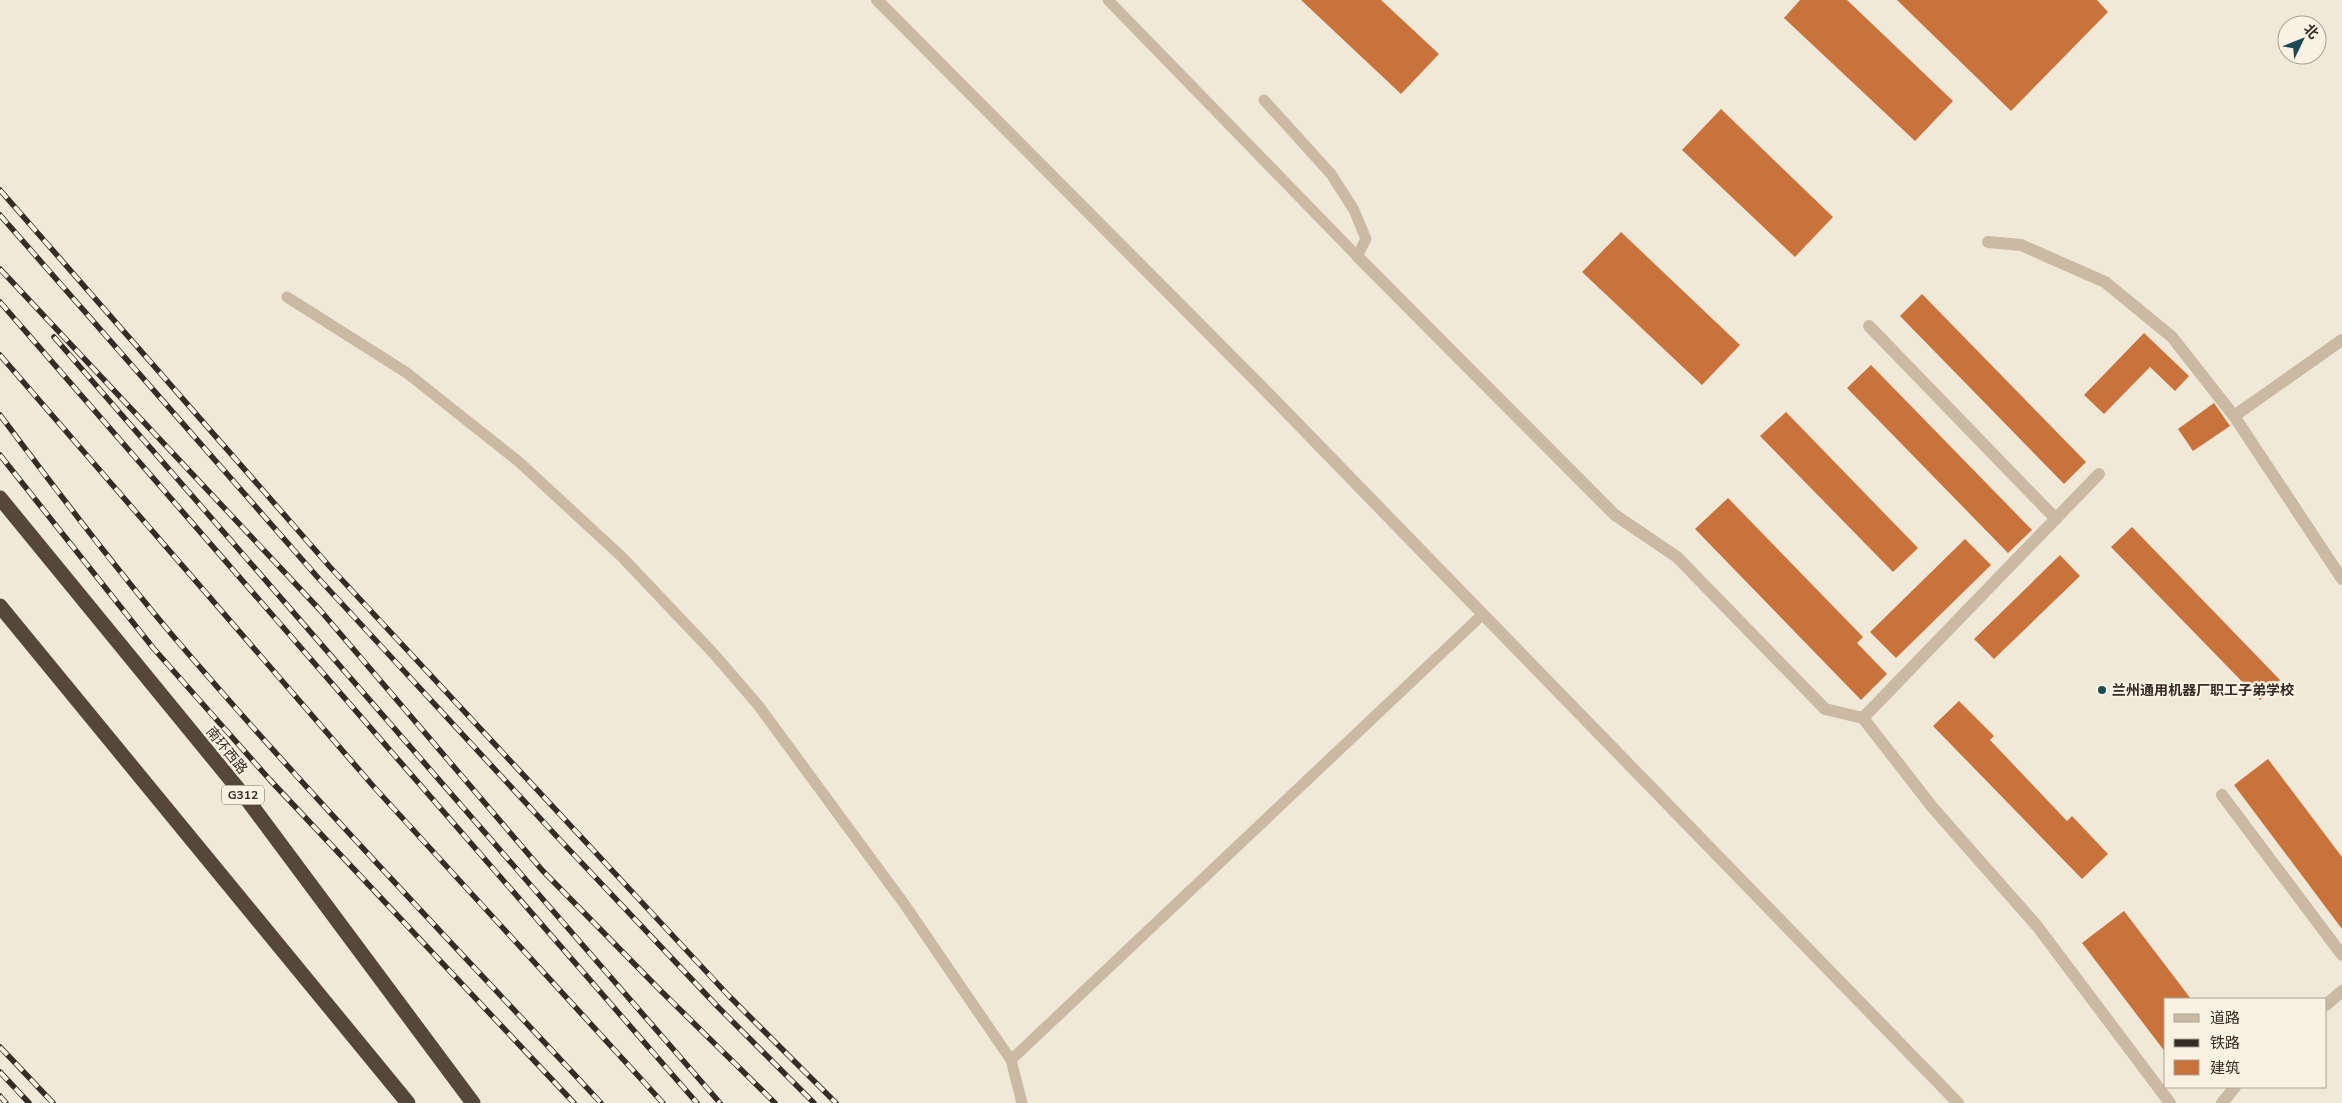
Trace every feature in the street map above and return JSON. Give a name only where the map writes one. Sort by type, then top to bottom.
[{"type":"highway","name":"南环西路","points":[[0,498],[249,802],[473,1103]]},
{"type":"highway","points":[[0,606],[401,1101]]},
{"type":"street","points":[[877,0],[1262,387],[1958,1103]]},
{"type":"street","points":[[1988,242],[2021,245],[2105,282],[2172,337],[2234,416],[2342,579]]},
{"type":"street","points":[[1357,256],[1615,515],[1676,557],[1825,709],[1863,718],[1932,808],[2037,926],[2170,1103]]},
{"type":"street","points":[[1869,326],[2056,519]]},
{"type":"street","points":[[2234,416],[2342,340]]},
{"type":"street","points":[[1863,718],[2099,474]]},
{"type":"street","points":[[2222,795],[2342,955]]},
{"type":"street","points":[[2327,1004],[2342,991]]},
{"type":"street","points":[[2222,1103],[2234,1088]]},
{"type":"lane","points":[[1108,0],[1357,256],[1366,239],[1354,210],[1331,174],[1264,100]]},
{"type":"lane","points":[[287,297],[407,373],[463,416],[571,508],[669,605],[758,705],[905,905],[1011,1060],[1022,1103]]},
{"type":"lane","points":[[1011,1060],[1483,614]]},
{"type":"building","points":[[1301,0],[1381,0],[1439,54],[1401,94]]},
{"type":"building","points":[[1800,0],[1847,0],[1953,101],[1915,141],[1784,18]]},
{"type":"building","points":[[1897,0],[2097,0],[2108,12],[2011,111]]},
{"type":"building","points":[[1721,109],[1833,217],[1795,257],[1682,150]]},
{"type":"building","points":[[1621,232],[1740,345],[1702,385],[1582,272]]},
{"type":"building","points":[[1922,294],[2086,462],[2064,484],[1900,316]]},
{"type":"building","points":[[2144,333],[2189,376],[2175,391],[2150,367],[2104,414],[2084,395]]},
{"type":"building","points":[[1871,365],[2032,530],[2008,553],[1847,388]]},
{"type":"building","points":[[2214,403],[2230,426],[2193,451],[2178,429]]},
{"type":"building","points":[[1786,412],[1918,548],[1893,572],[1760,436]]},
{"type":"building","points":[[1728,498],[1863,637],[1857,643],[1887,674],[1861,700],[1695,529]]},
{"type":"building","points":[[2132,527],[2280,680],[2260,700],[2111,547]]},
{"type":"building","points":[[1965,539],[1991,565],[1896,658],[1870,632]]},
{"type":"building","points":[[2060,555],[2080,576],[1994,659],[1974,639]]},
{"type":"building","points":[[1959,701],[1994,736],[1990,740],[2067,821],[2072,816],[2108,854],[2082,879],[1933,726]]},
{"type":"building","points":[[2268,759],[2342,857],[2342,929],[2234,785]]},
{"type":"building","points":[[2124,911],[2190,998],[2164,998],[2164,1050],[2082,943]]},
{"type":"railway","points":[[0,190],[330,567],[728,995],[836,1103]]},
{"type":"railway","points":[[0,215],[320,580],[561,841],[717,1006],[814,1103]]},
{"type":"railway","points":[[0,269],[320,610],[542,870],[775,1103]]},
{"type":"railway","points":[[0,302],[697,1103]]},
{"type":"railway","points":[[54,337],[720,1103]]},
{"type":"railway","points":[[0,355],[374,787],[663,1103]]},
{"type":"railway","points":[[0,415],[129,582],[225,696],[384,871],[601,1103]]},
{"type":"railway","points":[[0,455],[154,649],[270,780],[574,1103]]},
{"type":"railway","points":[[0,1047],[53,1103]]},
{"type":"railway","points":[[0,1072],[29,1103]]},
{"type":"railway","points":[[0,1096],[6,1103]]},
{"type":"place","name":"兰州通用机器厂职工子弟学校","points":[[2102,690]]}]
